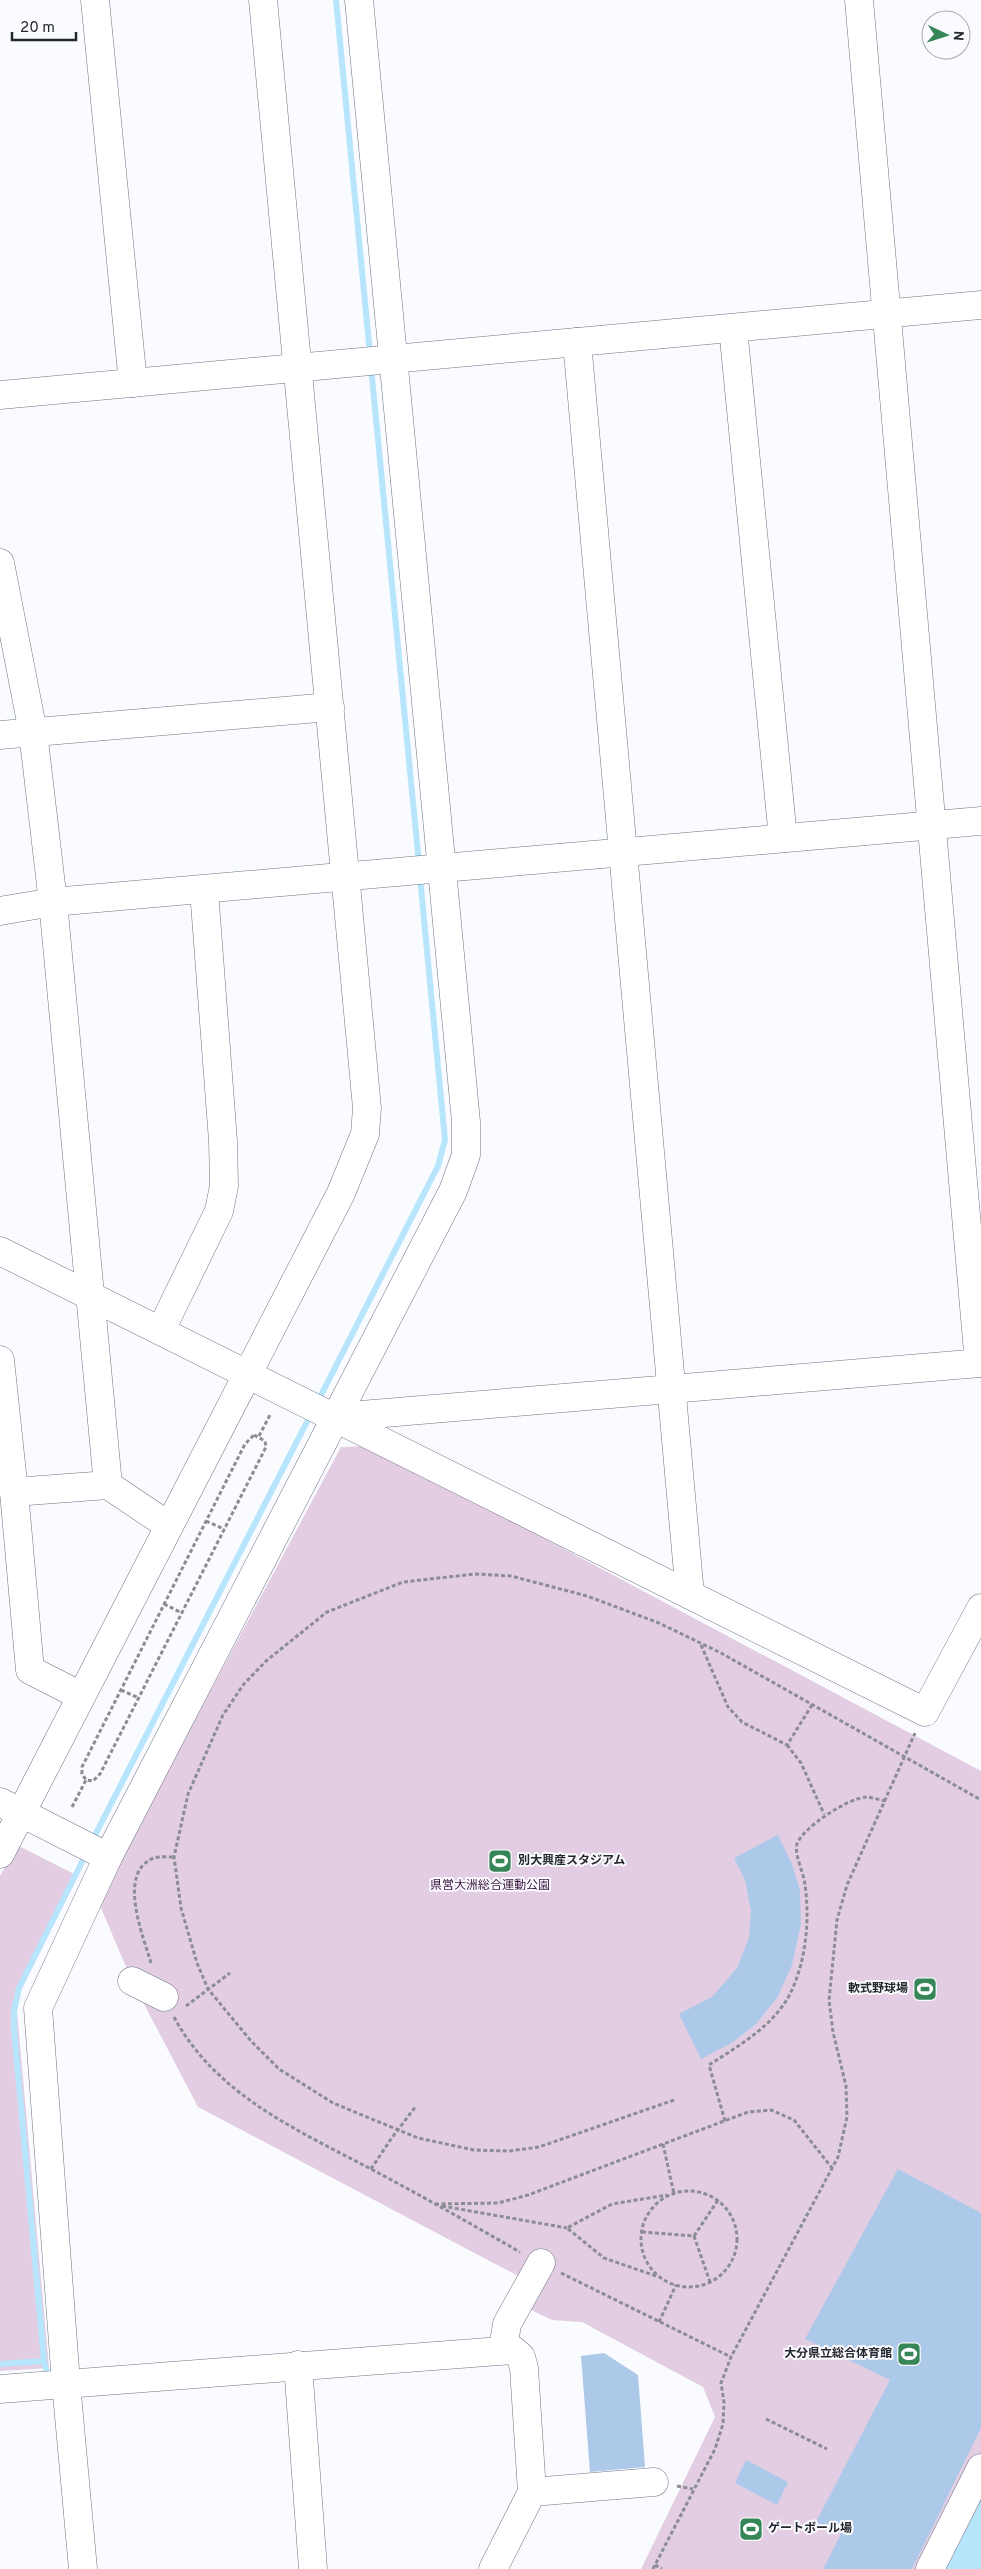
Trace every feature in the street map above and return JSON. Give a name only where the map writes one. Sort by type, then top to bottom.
[{"type":"street","points":[[94,0],[133,383]]},
{"type":"street","points":[[0,1854],[10,1807],[81,1696],[341,1193],[365,1134],[367,1108],[263,0]]},
{"type":"street","points":[[83,2569],[66,2384],[38,2008],[108,1857],[323,1410],[453,1191],[466,1155],[466,1122],[427,869],[378,360],[359,0]]},
{"type":"street","points":[[323,1410],[672,1389],[980,1363],[859,0]]},
{"type":"street","points":[[0,395],[981,304]]},
{"type":"street","points":[[733,328],[783,838]]},
{"type":"street","points":[[578,342],[690,1595]]},
{"type":"street","points":[[0,565],[33,732],[53,902],[108,1485]]},
{"type":"street","points":[[0,735],[330,707]]},
{"type":"street","points":[[0,911],[53,902],[981,821]]},
{"type":"street","points":[[161,1330],[220,1211],[224,1186],[223,1141],[204,890]]},
{"type":"street","points":[[0,1251],[323,1410],[925,1712],[981,1608]]},
{"type":"street","points":[[0,1360],[30,1670],[81,1696]]},
{"type":"street","points":[[14,1492],[108,1485],[169,1526]]},
{"type":"street","points":[[10,1807],[108,1857]]},
{"type":"street","points":[[132,1981],[172,2003]]},
{"type":"street","points":[[503,2350],[508,2324],[541,2263]]},
{"type":"street","points":[[0,2388],[513,2350],[521,2357],[524,2368],[532,2492],[493,2569]]},
{"type":"street","points":[[298,2365],[313,2569]]},
{"type":"street","points":[[930,2569],[981,2468]]},
{"type":"street","points":[[532,2492],[654,2482]]},
{"type":"path","points":[[259,1436],[272,1413]]},
{"type":"path","points":[[254,1435],[259,1436],[265,1441],[266,1447],[98,1777],[92,1781],[86,1780],[82,1774],[82,1767],[248,1439],[254,1435]]},
{"type":"path","points":[[206,1521],[224,1529]]},
{"type":"path","points":[[674,2100],[539,2147],[509,2151],[474,2150],[418,2138],[397,2130],[333,2103],[279,2069],[251,2042],[208,1989],[188,1934],[176,1883],[174,1857],[188,1794],[223,1715],[243,1685],[302,1631],[327,1612],[353,1600],[403,1582],[427,1578],[475,1574],[511,1576],[623,1608],[700,1644],[981,1800]]},
{"type":"path","points":[[164,1604],[182,1613]]},
{"type":"path","points":[[700,1644],[728,1707],[742,1722],[786,1745],[801,1763],[824,1814]]},
{"type":"path","points":[[121,1690],[139,1698]]},
{"type":"path","points":[[786,1745],[812,1705]]},
{"type":"path","points":[[662,2569],[654,2567],[715,2448],[723,2424],[724,2402],[721,2383],[731,2357],[838,2157],[847,2117],[846,2086],[833,2032],[830,2000],[837,1920],[847,1885],[925,1712]]},
{"type":"path","points":[[72,1807],[86,1780]]},
{"type":"path","points":[[725,2121],[709,2065],[763,2028],[788,1997],[800,1968],[807,1929],[805,1885],[796,1846],[801,1836],[824,1814],[866,1797],[886,1801]]},
{"type":"path","points":[[174,1857],[154,1858],[143,1866],[134,1882],[134,1902],[137,1915],[172,2003],[191,2042],[229,2085],[279,2122],[372,2169],[541,2263],[731,2357]]},
{"type":"path","points":[[172,2003],[208,1989],[230,1973]]},
{"type":"path","points":[[372,2169],[397,2130],[416,2106]]},
{"type":"path","points":[[436,2205],[498,2203],[528,2195],[748,2112],[771,2110],[794,2120],[832,2168]]},
{"type":"path","points":[[663,2144],[672,2194]]},
{"type":"path","points":[[436,2205],[567,2228],[604,2258],[660,2277],[676,2285],[700,2286],[710,2282],[726,2271],[734,2258],[738,2243],[736,2228],[730,2212],[718,2200],[703,2193],[686,2190],[612,2204],[567,2228]]},
{"type":"path","points":[[660,2277],[647,2263],[642,2249],[642,2232],[646,2218],[656,2204],[672,2194]]},
{"type":"path","points":[[694,2236],[718,2200]]},
{"type":"path","points":[[642,2232],[694,2236]]},
{"type":"path","points":[[694,2236],[710,2282]]},
{"type":"path","points":[[660,2322],[676,2285]]},
{"type":"path","points":[[766,2419],[826,2449]]},
{"type":"green space","name":"県営大洲総合運動公園","points":[[371,1446],[981,1771],[981,2460],[926,2569],[641,2569],[715,2417],[703,2387],[582,2322],[552,2320],[523,2306],[522,2278],[198,2107],[132,1981],[98,1901],[341,1447]]},
{"type":"green space","points":[[17,1845],[78,1876],[29,1972],[21,1990],[17,2011],[49,2368],[0,2371],[0,1876]]},
{"type":"water","points":[[981,2488],[981,2569],[941,2569]]},
{"type":"building","points":[[778,1835],[792,1864],[800,1891],[801,1924],[792,1965],[777,1998],[756,2024],[733,2042],[701,2059],[679,2014],[712,1997],[737,1968],[749,1937],[751,1911],[745,1880],[734,1858]]},
{"type":"building","name":"大分県立総合体育館","points":[[898,2169],[981,2213],[981,2428],[912,2569],[823,2569],[841,2534],[816,2522],[890,2380],[805,2339]]},
{"type":"building","points":[[604,2353],[638,2375],[645,2467],[590,2472],[581,2356]]},
{"type":"building","points":[[746,2460],[788,2482],[777,2505],[735,2483]]},
{"type":"waterway","points":[[336,0],[370,354]]},
{"type":"waterway","points":[[371,367],[419,864]]},
{"type":"waterway","points":[[317,1403],[438,1166],[445,1140],[420,877]]},
{"type":"waterway","points":[[92,1841],[311,1414]]},
{"type":"waterway","points":[[0,2364],[44,2361],[14,2029],[14,2011],[19,1988],[87,1852]]},
{"type":"waterway","points":[[44,2361],[46,2369]]},
{"type":"place","name":"別大興産スタジアム","points":[[500,1861]]},
{"type":"place","name":"軟式野球場","points":[[925,1989]]},
{"type":"place","name":"大分県立総合体育館","points":[[909,2354]]},
{"type":"place","name":"ゲートボール場","points":[[751,2529]]}]
